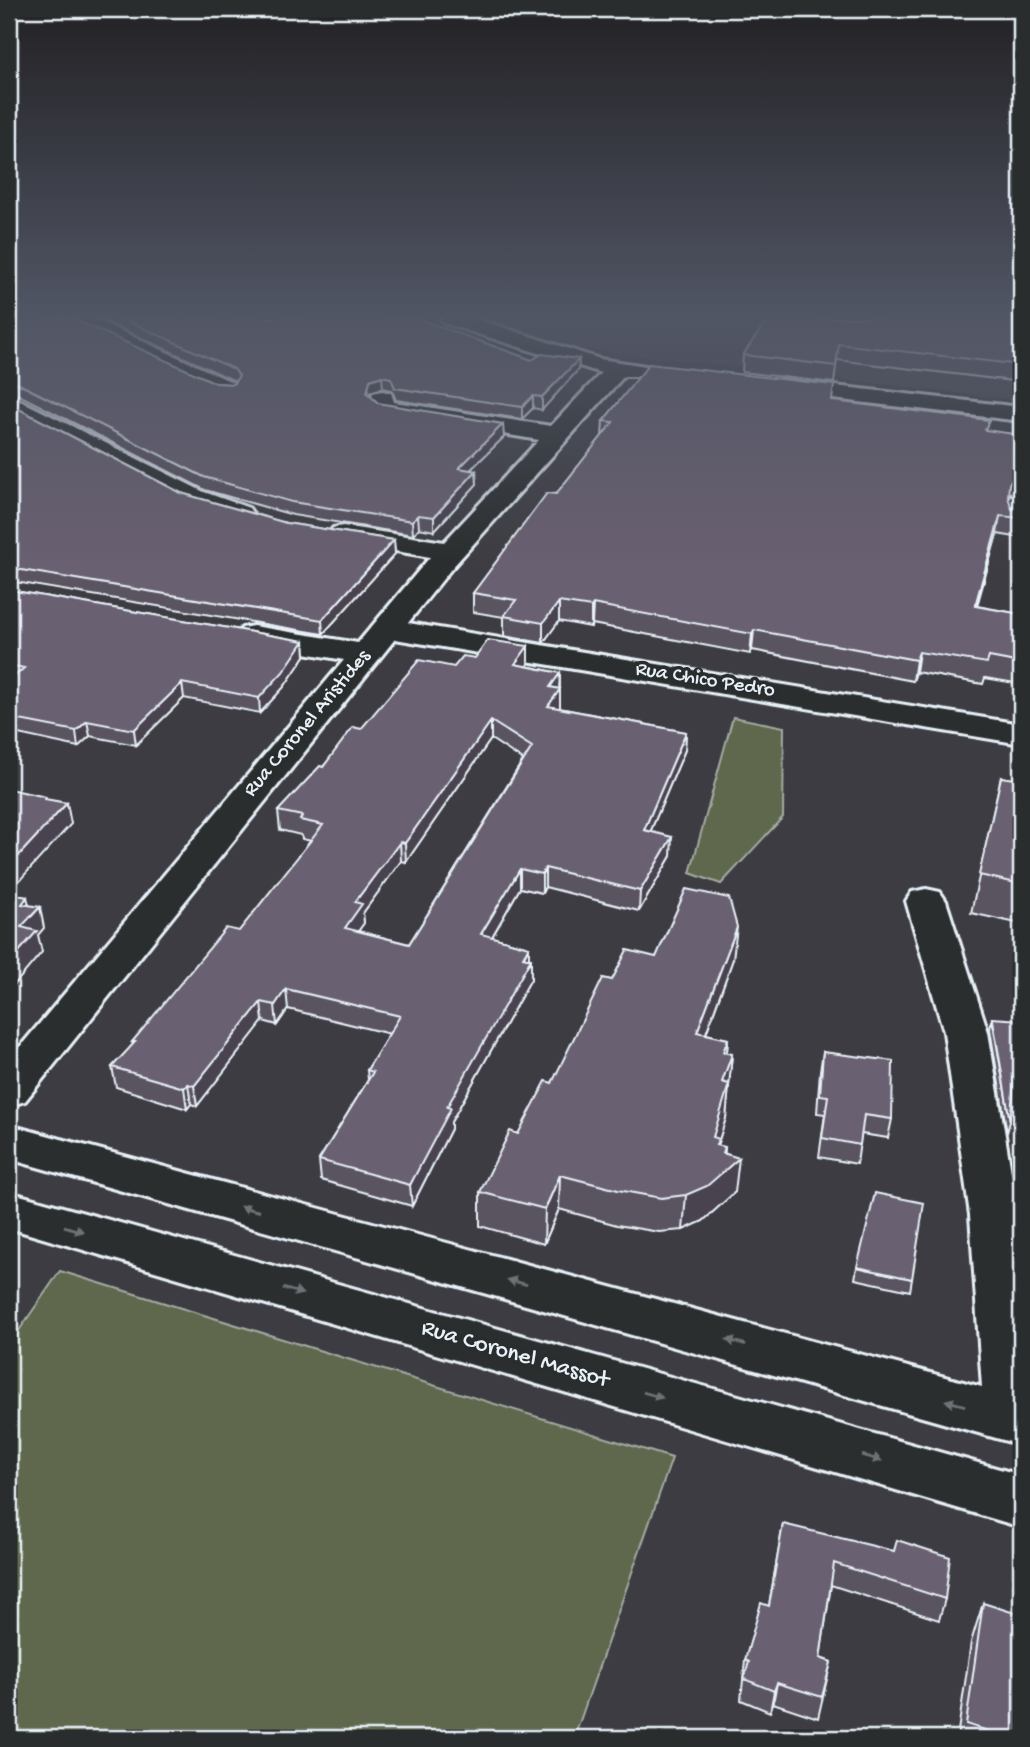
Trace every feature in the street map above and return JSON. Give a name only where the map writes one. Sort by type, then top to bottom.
[{"type":"street","points":[[382,400],[383,406],[388,408],[558,435]]},
{"type":"street","name":"Rua Coronel Aristides","points":[[9,1090],[365,654],[389,629],[451,552],[590,400]]},
{"type":"street","points":[[894,400],[1021,414]]},
{"type":"street","points":[[9,402],[194,498],[226,511],[261,520]]},
{"type":"street","points":[[1021,502],[1021,520]]},
{"type":"street","points":[[315,529],[451,552]]},
{"type":"street","name":"Rua Chico Pedro","points":[[389,629],[1021,734]]},
{"type":"street","points":[[228,630],[365,654]]},
{"type":"street","points":[[9,1142],[1017,1420],[994,1215],[966,1032],[926,901]]},
{"type":"street","name":"Rua Coronel Massot","points":[[9,1210],[1021,1501]]},
{"type":"green space","points":[[733,717],[784,727],[783,817],[721,884],[690,873]]},
{"type":"green space","points":[[60,1271],[672,1458],[574,1738],[9,1738],[9,1345]]},
{"type":"building","points":[[50,400],[374,400],[378,403],[503,424],[459,468],[476,471],[434,517],[418,515],[412,521],[292,502],[204,477]]},
{"type":"building","points":[[472,400],[529,400],[522,407]]},
{"type":"building","points":[[620,400],[832,400],[989,420],[985,430],[1021,435],[1021,474],[1014,475],[1009,484],[1008,497],[1012,509],[1021,510],[1021,518],[1000,516],[975,606],[1021,614],[1021,663],[989,657],[987,663],[919,652],[916,660],[754,630],[752,634],[593,604],[591,607],[559,602],[543,623],[504,616],[516,600],[473,593],[547,493],[556,494],[613,422],[603,421]]},
{"type":"building","points":[[9,404],[181,493],[286,523],[394,540],[322,620],[9,568]]},
{"type":"building","points":[[9,590],[304,641],[283,672],[259,698],[182,683],[134,730],[87,721],[76,731],[9,718],[9,708],[17,700],[9,698],[9,681],[24,668],[9,665]]},
{"type":"building","points":[[488,640],[528,646],[515,664],[560,673],[550,687],[560,689],[548,706],[686,732],[644,830],[672,837],[640,891],[545,868],[542,874],[520,869],[481,934],[529,947],[523,957],[531,959],[447,1107],[451,1108],[410,1185],[319,1160],[373,1072],[367,1070],[400,1016],[286,989],[275,1005],[261,1002],[194,1086],[188,1084],[184,1088],[112,1067],[226,928],[239,931],[323,825],[300,820],[302,816],[278,811],[320,766],[323,767],[353,727],[361,729],[419,660],[454,667],[463,656],[475,658]],"holes":[[[491,721],[532,747],[409,944],[345,928],[362,904],[355,902],[400,842],[405,843]]]},
{"type":"building","points":[[1001,777],[1021,780],[1021,884],[979,875]]},
{"type":"building","points":[[9,789],[67,803],[9,866]]},
{"type":"building","points":[[686,889],[729,898],[737,927],[697,1032],[728,1039],[723,1052],[732,1054],[722,1082],[729,1084],[713,1137],[719,1139],[716,1145],[725,1147],[723,1153],[739,1158],[707,1186],[686,1195],[661,1198],[560,1175],[545,1209],[480,1192],[510,1131],[518,1134],[546,1081],[552,1083],[603,978],[612,980],[627,950],[656,957]]},
{"type":"building","points":[[9,893],[27,897],[22,904],[40,907],[21,927],[37,931],[9,963]]},
{"type":"building","points":[[992,1018],[1021,1020],[1010,1121],[993,1020]]},
{"type":"building","points":[[823,1052],[893,1061],[892,1119],[864,1115],[860,1145],[822,1138],[828,1096],[820,1095]]},
{"type":"building","points":[[875,1193],[924,1203],[912,1279],[857,1267]]},
{"type":"building","points":[[783,1524],[894,1551],[897,1540],[950,1557],[945,1599],[834,1563],[820,1658],[831,1662],[822,1697],[777,1683],[774,1691],[744,1679],[749,1662],[745,1660],[761,1603],[769,1606]]},
{"type":"building","points":[[983,1603],[1021,1615],[1021,1738],[1010,1738],[966,1724]]}]
